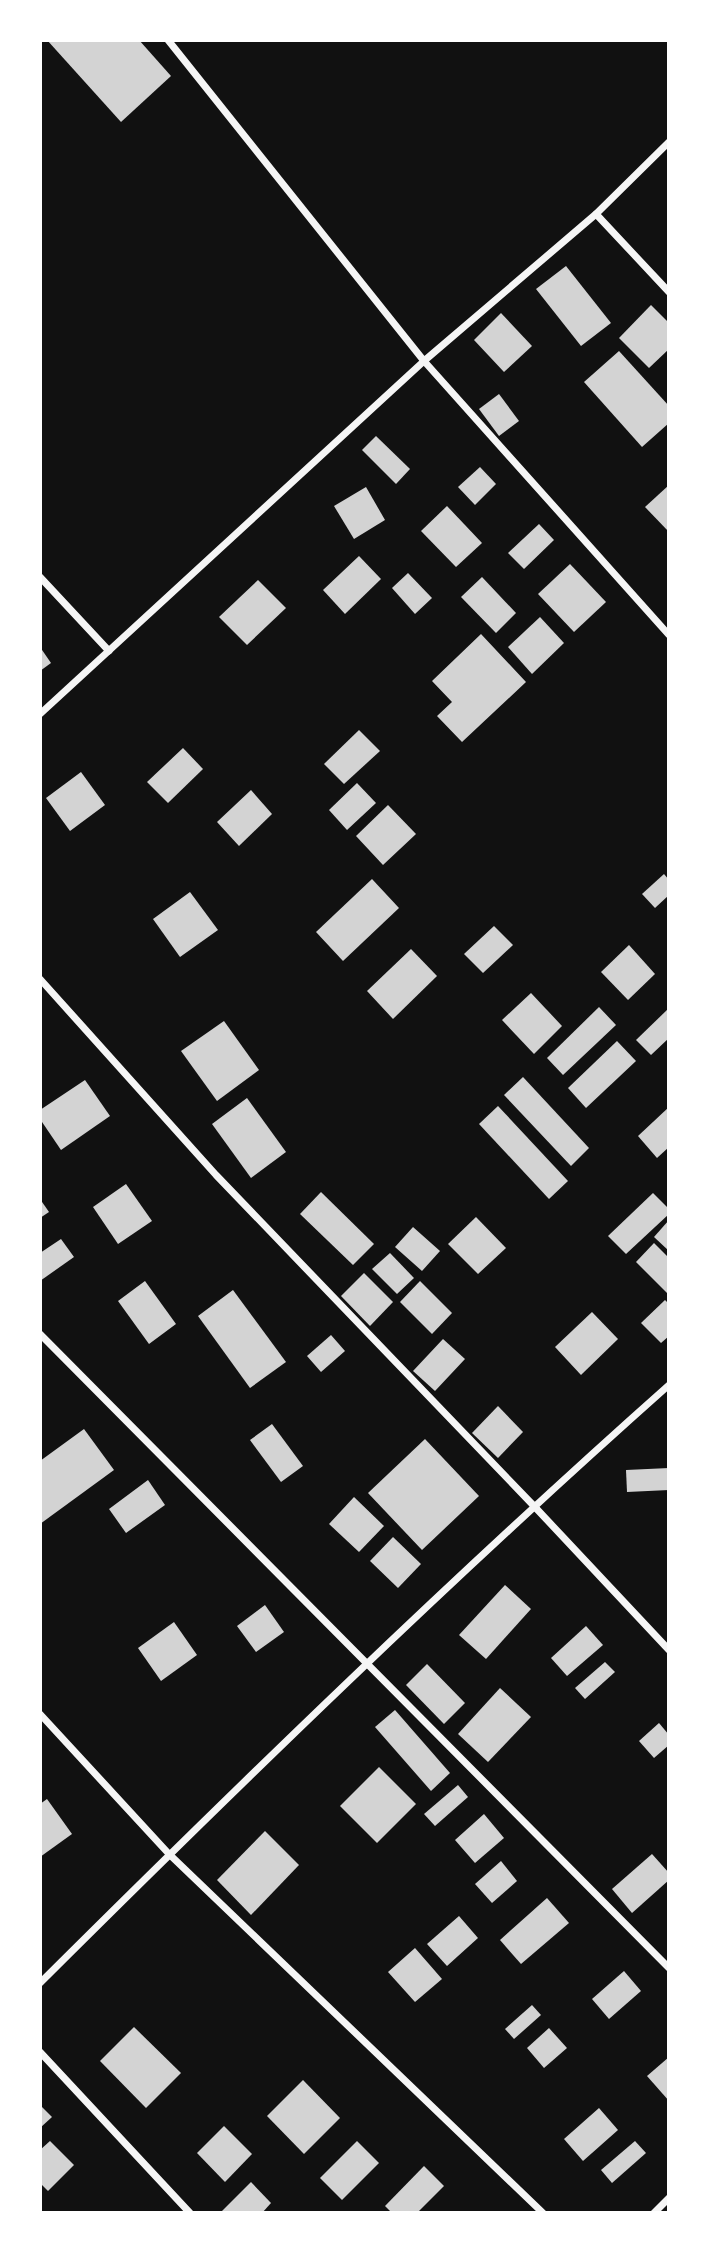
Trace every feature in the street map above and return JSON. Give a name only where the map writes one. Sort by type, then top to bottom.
[{"type":"street","points":[[168,40],[424,361],[669,635]]},
{"type":"street","points":[[40,714],[424,361],[596,214],[669,142]]},
{"type":"street","points":[[596,214],[669,292]]},
{"type":"street","points":[[40,577],[109,651]]},
{"type":"street","points":[[40,979],[216,1175],[669,1650]]},
{"type":"street","points":[[40,1334],[669,1968]]},
{"type":"street","points":[[40,1983],[169,1854],[533,1505],[669,1385]]},
{"type":"street","points":[[40,1714],[169,1854],[542,2213]]},
{"type":"street","points":[[40,2052],[190,2213]]},
{"type":"street","points":[[654,2213],[669,2198]]},
{"type":"building","points":[[47,40],[139,40],[171,76],[121,122]]},
{"type":"building","points":[[566,266],[611,323],[581,346],[536,289]]},
{"type":"building","points":[[651,305],[669,323],[669,349],[649,368],[619,338]]},
{"type":"building","points":[[501,313],[532,346],[504,372],[474,340]]},
{"type":"building","points":[[619,351],[669,406],[669,423],[642,447],[584,382]]},
{"type":"building","points":[[499,394],[519,421],[499,436],[479,409]]},
{"type":"building","points":[[376,436],[410,469],[396,484],[362,450]]},
{"type":"building","points":[[480,467],[496,484],[475,505],[458,487]]},
{"type":"building","points":[[669,485],[669,532],[645,507]]},
{"type":"building","points":[[366,487],[385,520],[354,539],[334,506]]},
{"type":"building","points":[[447,506],[482,543],[456,567],[421,531]]},
{"type":"building","points":[[539,524],[554,540],[524,569],[508,553]]},
{"type":"building","points":[[359,556],[381,579],[345,614],[323,590]]},
{"type":"building","points":[[570,564],[606,602],[574,632],[538,594]]},
{"type":"building","points":[[408,573],[432,598],[415,614],[392,588]]},
{"type":"building","points":[[482,577],[516,613],[496,633],[461,597]]},
{"type":"building","points":[[258,580],[286,608],[247,645],[219,617]]},
{"type":"building","points":[[540,617],[564,643],[532,674],[508,647]]},
{"type":"building","points":[[481,634],[526,682],[462,742],[437,716],[452,702],[432,681]]},
{"type":"building","points":[[40,647],[51,663],[40,671]]},
{"type":"building","points":[[359,730],[380,751],[344,784],[324,764]]},
{"type":"building","points":[[183,748],[203,769],[168,803],[147,782]]},
{"type":"building","points":[[81,772],[105,805],[70,831],[46,798]]},
{"type":"building","points":[[357,783],[376,803],[347,830],[329,810]]},
{"type":"building","points":[[251,790],[272,814],[239,846],[217,822]]},
{"type":"building","points":[[388,805],[416,834],[383,865],[356,836]]},
{"type":"building","points":[[664,874],[669,880],[669,895],[655,908],[642,894]]},
{"type":"building","points":[[372,879],[399,908],[343,961],[316,932]]},
{"type":"building","points":[[190,892],[218,930],[180,957],[153,919]]},
{"type":"building","points":[[494,926],[513,945],[483,973],[464,954]]},
{"type":"building","points":[[629,945],[655,974],[628,1000],[601,972]]},
{"type":"building","points":[[411,949],[437,976],[393,1019],[367,991]]},
{"type":"building","points":[[531,993],[562,1026],[534,1054],[502,1020]]},
{"type":"building","points":[[599,1007],[616,1025],[563,1075],[547,1058]]},
{"type":"building","points":[[669,1008],[669,1038],[651,1055],[636,1040]]},
{"type":"building","points":[[224,1021],[259,1070],[217,1101],[181,1051]]},
{"type":"building","points":[[617,1041],[636,1061],[586,1108],[568,1088]]},
{"type":"building","points":[[523,1077],[589,1148],[571,1166],[504,1095]]},
{"type":"building","points":[[85,1080],[110,1116],[61,1150],[40,1119],[40,1110]]},
{"type":"building","points":[[247,1098],[286,1152],[251,1178],[212,1124]]},
{"type":"building","points":[[498,1106],[568,1181],[549,1199],[479,1124]]},
{"type":"building","points":[[669,1107],[669,1147],[657,1158],[638,1136]]},
{"type":"building","points":[[126,1184],[152,1221],[118,1244],[93,1207]]},
{"type":"building","points":[[321,1192],[374,1244],[353,1265],[300,1214]]},
{"type":"building","points":[[653,1193],[669,1209],[669,1214],[626,1254],[608,1236]]},
{"type":"building","points":[[40,1199],[49,1212],[40,1218]]},
{"type":"building","points":[[476,1217],[506,1248],[478,1274],[448,1244]]},
{"type":"building","points":[[669,1220],[669,1251],[654,1237]]},
{"type":"building","points":[[413,1227],[440,1251],[422,1271],[395,1247]]},
{"type":"building","points":[[61,1239],[74,1257],[40,1281],[40,1253]]},
{"type":"building","points":[[654,1243],[669,1258],[669,1295],[636,1262]]},
{"type":"building","points":[[390,1253],[414,1278],[397,1294],[372,1269]]},
{"type":"building","points":[[364,1273],[393,1302],[370,1326],[341,1296]]},
{"type":"building","points":[[145,1281],[176,1324],[149,1344],[118,1301]]},
{"type":"building","points":[[420,1281],[452,1313],[432,1334],[400,1302]]},
{"type":"building","points":[[233,1290],[286,1362],[250,1388],[198,1316]]},
{"type":"building","points":[[665,1300],[669,1304],[669,1336],[661,1343],[641,1323]]},
{"type":"building","points":[[592,1312],[618,1339],[581,1375],[555,1347]]},
{"type":"building","points":[[331,1335],[345,1351],[321,1372],[307,1356]]},
{"type":"building","points":[[443,1339],[465,1359],[435,1391],[413,1371]]},
{"type":"building","points":[[498,1406],[523,1432],[498,1458],[472,1433]]},
{"type":"building","points":[[272,1424],[303,1466],[281,1482],[250,1440]]},
{"type":"building","points":[[84,1429],[114,1470],[40,1524],[40,1461]]},
{"type":"building","points":[[425,1439],[479,1496],[422,1550],[368,1493]]},
{"type":"building","points":[[669,1468],[669,1490],[627,1492],[626,1470]]},
{"type":"building","points":[[148,1480],[165,1505],[126,1533],[109,1509]]},
{"type":"building","points":[[354,1497],[384,1526],[359,1552],[329,1524]]},
{"type":"building","points":[[393,1537],[421,1564],[398,1588],[370,1561]]},
{"type":"building","points":[[505,1585],[531,1609],[486,1659],[459,1635]]},
{"type":"building","points":[[265,1605],[284,1632],[256,1652],[237,1626]]},
{"type":"building","points":[[174,1622],[197,1655],[161,1681],[138,1648]]},
{"type":"building","points":[[586,1626],[603,1645],[567,1676],[551,1658]]},
{"type":"building","points":[[605,1662],[615,1672],[585,1699],[575,1688]]},
{"type":"building","points":[[427,1664],[465,1703],[444,1724],[406,1685]]},
{"type":"building","points":[[500,1688],[531,1717],[488,1762],[458,1734]]},
{"type":"building","points":[[395,1710],[450,1773],[431,1791],[375,1727]]},
{"type":"building","points":[[659,1723],[669,1735],[669,1745],[654,1758],[639,1741]]},
{"type":"building","points":[[379,1767],[416,1804],[377,1843],[340,1806]]},
{"type":"building","points":[[458,1785],[468,1797],[435,1826],[424,1814]]},
{"type":"building","points":[[47,1799],[72,1834],[40,1857],[40,1804]]},
{"type":"building","points":[[484,1814],[504,1838],[475,1863],[455,1840]]},
{"type":"building","points":[[265,1831],[299,1865],[251,1915],[217,1880]]},
{"type":"building","points":[[652,1854],[669,1873],[669,1880],[632,1913],[612,1889]]},
{"type":"building","points":[[501,1861],[517,1881],[492,1903],[475,1884]]},
{"type":"building","points":[[547,1898],[569,1923],[521,1964],[500,1940]]},
{"type":"building","points":[[459,1916],[478,1938],[447,1966],[427,1944]]},
{"type":"building","points":[[415,1948],[442,1979],[415,2002],[388,1972]]},
{"type":"building","points":[[624,1971],[641,1991],[609,2019],[592,1999]]},
{"type":"building","points":[[532,2005],[541,2015],[514,2039],[505,2029]]},
{"type":"building","points":[[134,2027],[181,2073],[146,2108],[100,2061]]},
{"type":"building","points":[[549,2028],[567,2048],[544,2068],[527,2048]]},
{"type":"building","points":[[669,2057],[669,2101],[647,2076]]},
{"type":"building","points":[[303,2080],[340,2118],[304,2154],[267,2116]]},
{"type":"building","points":[[40,2105],[52,2117],[40,2128]]},
{"type":"building","points":[[599,2108],[618,2130],[583,2161],[564,2139]]},
{"type":"building","points":[[224,2126],[252,2154],[225,2182],[197,2153]]},
{"type":"building","points":[[50,2141],[74,2165],[48,2191],[40,2183],[40,2150]]},
{"type":"building","points":[[357,2141],[379,2163],[342,2200],[320,2178]]},
{"type":"building","points":[[635,2141],[646,2153],[612,2183],[601,2170]]},
{"type":"building","points":[[424,2166],[444,2186],[417,2213],[392,2213],[385,2206]]},
{"type":"building","points":[[251,2182],[271,2203],[262,2213],[220,2213]]}]
